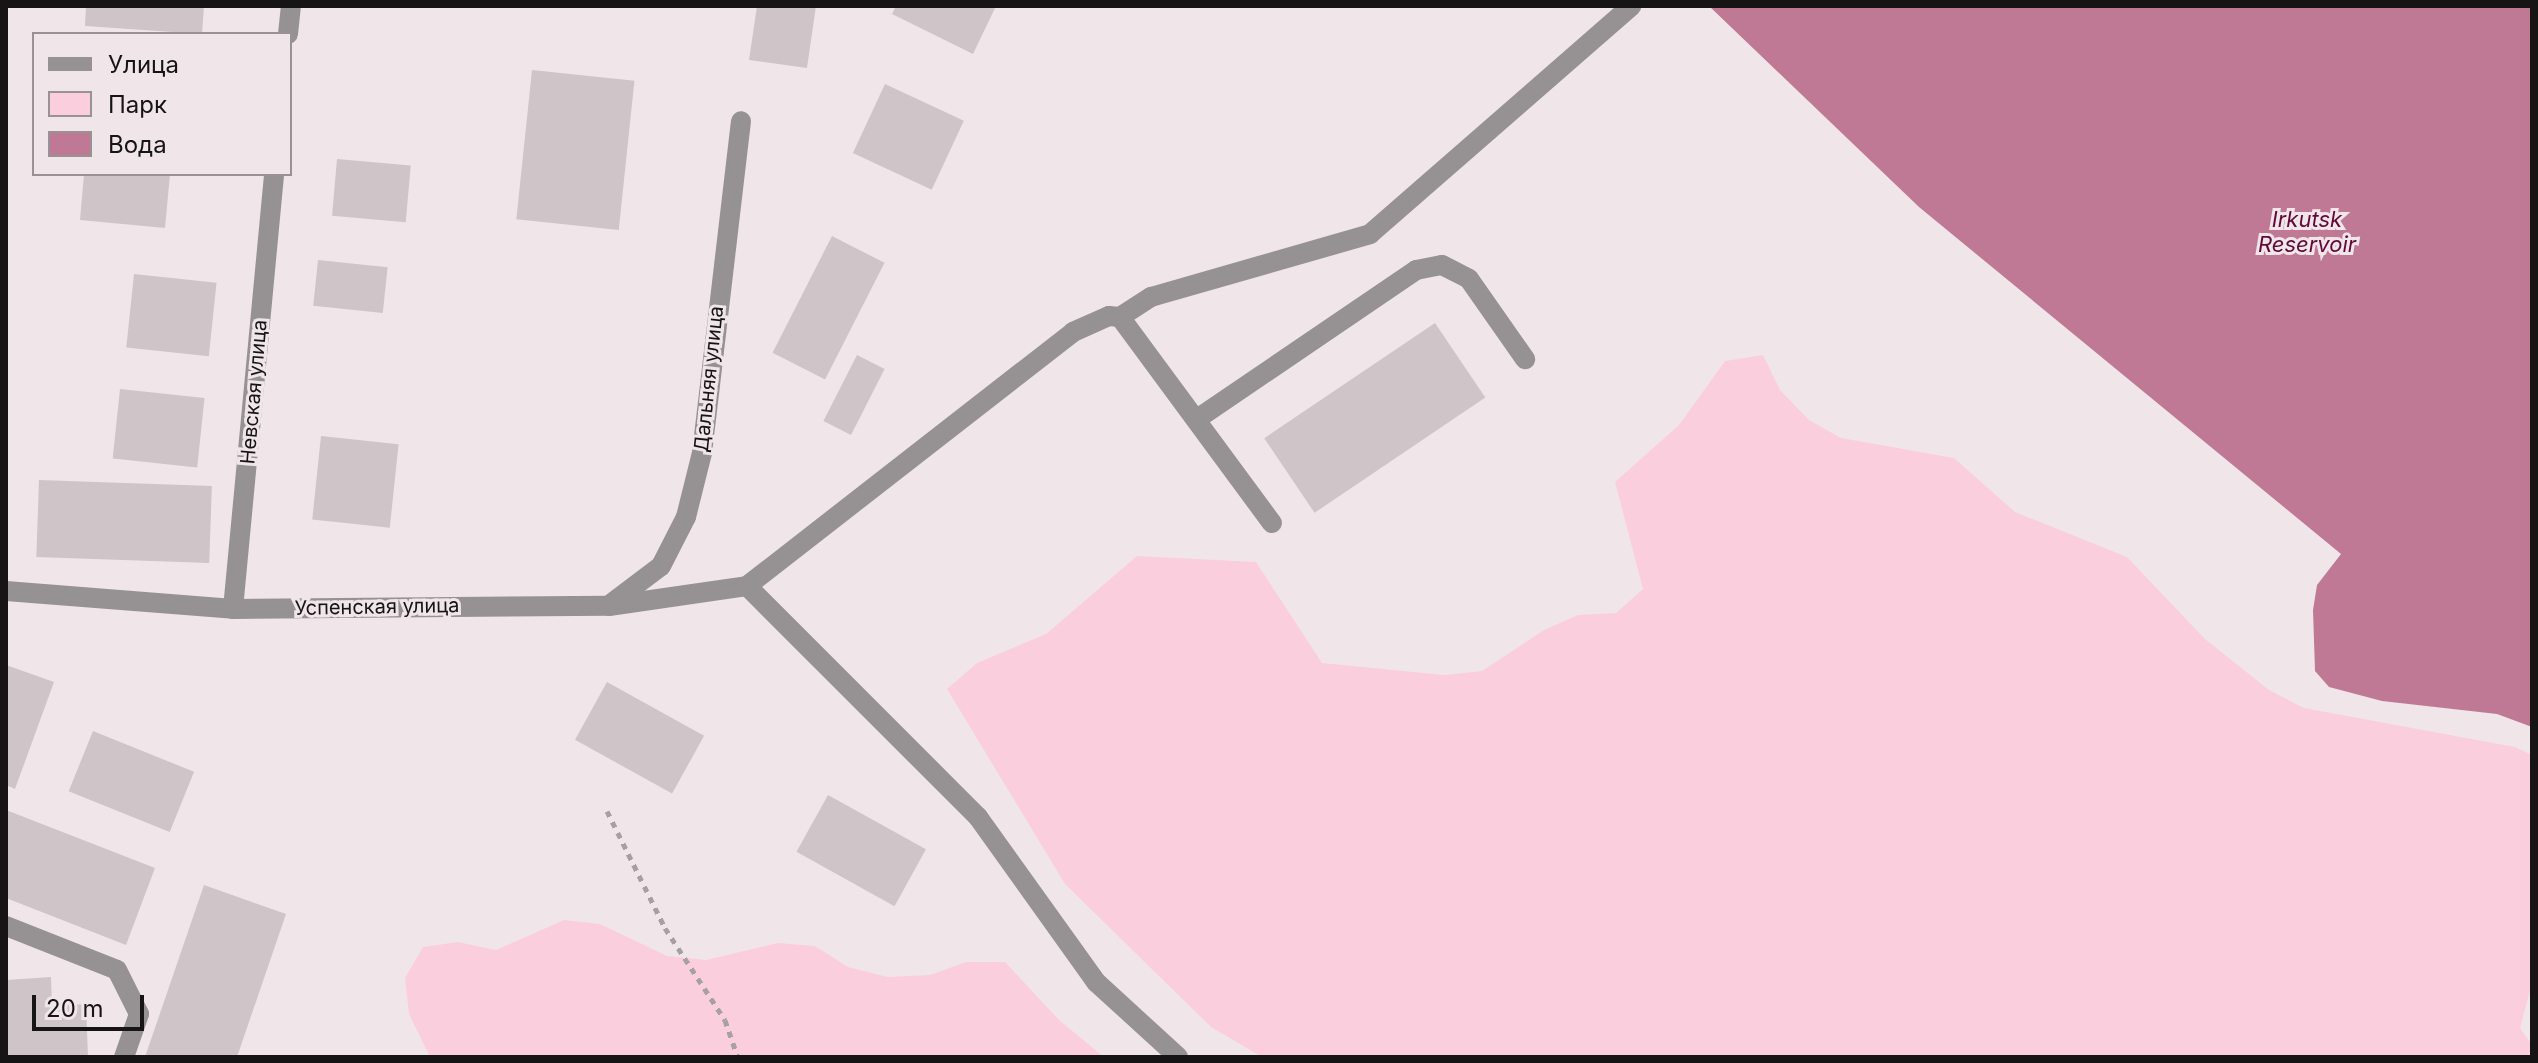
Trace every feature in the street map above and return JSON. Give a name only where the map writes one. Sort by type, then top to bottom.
[{"type":"street","points":[[288,32],[291,6]]},
{"type":"street","points":[[1178,1057],[1096,982],[978,817],[747,586],[1073,332],[1109,316],[1120,317],[1151,297],[1370,234],[1631,6]]},
{"type":"street","name":"Дальняя улица","points":[[609,606],[661,566],[686,517],[702,453],[741,121]]},
{"type":"street","name":"Невская улица","points":[[233,609],[274,176]]},
{"type":"street","points":[[1197,419],[1416,270],[1442,265],[1469,279],[1525,359]]},
{"type":"street","points":[[1120,317],[1272,523]]},
{"type":"street","name":"Успенская улица","points":[[6,591],[233,609],[609,606],[747,586]]},
{"type":"street","points":[[6,926],[117,970],[139,1014],[124,1057]]},
{"type":"path","points":[[607,811],[665,928],[725,1020],[738,1057]]},
{"type":"green space","points":[[1763,355],[1780,390],[1809,420],[1841,438],[1954,458],[2015,512],[2127,557],[2205,639],[2269,690],[2304,708],[2515,747],[2532,755],[2532,983],[2520,1028],[2532,1045],[2532,1057],[1262,1057],[1211,1027],[1065,884],[947,689],[977,663],[1046,634],[1137,556],[1256,562],[1322,663],[1444,675],[1482,671],[1544,630],[1578,615],[1616,613],[1643,589],[1615,482],[1679,425],[1725,361]]},
{"type":"green space","points":[[564,920],[600,924],[667,956],[706,960],[778,943],[815,946],[848,967],[888,977],[930,975],[966,962],[1005,962],[1059,1020],[1104,1057],[430,1057],[409,1014],[405,978],[423,947],[458,942],[496,950]]},
{"type":"water","name":"Irkutsk Reservoir","points":[[1709,6],[2532,6],[2532,727],[2497,714],[2382,701],[2329,687],[2315,671],[2313,610],[2317,585],[2341,554],[1919,207]]},
{"type":"building","points":[[86,6],[204,6],[202,32],[85,26]]},
{"type":"building","points":[[757,6],[816,6],[807,68],[749,60]]},
{"type":"building","points":[[896,6],[996,6],[973,54],[892,14]]},
{"type":"building","points":[[532,70],[634,81],[619,230],[516,219]]},
{"type":"building","points":[[885,84],[964,121],[932,190],[853,153]]},
{"type":"building","points":[[337,159],[411,165],[406,222],[332,216]]},
{"type":"building","points":[[84,176],[170,176],[165,228],[80,220]]},
{"type":"building","points":[[832,236],[885,263],[825,380],[773,353]]},
{"type":"building","points":[[318,260],[388,267],[383,313],[313,306]]},
{"type":"building","points":[[134,274],[217,283],[209,356],[126,348]]},
{"type":"building","points":[[1435,323],[1485,398],[1315,513],[1264,438]]},
{"type":"building","points":[[857,355],[885,369],[851,435],[823,421]]},
{"type":"building","points":[[120,389],[205,398],[197,468],[113,459]]},
{"type":"building","points":[[321,436],[399,444],[390,528],[312,520]]},
{"type":"building","points":[[39,480],[212,486],[209,563],[36,557]]},
{"type":"building","points":[[6,665],[54,682],[15,789],[6,785]]},
{"type":"building","points":[[607,682],[704,736],[672,794],[575,740]]},
{"type":"building","points":[[93,731],[194,772],[170,832],[69,791]]},
{"type":"building","points":[[828,795],[926,849],[894,906],[796,852]]},
{"type":"building","points":[[6,810],[155,868],[126,945],[6,898]]},
{"type":"building","points":[[204,885],[286,914],[237,1057],[145,1057]]},
{"type":"building","points":[[51,977],[52,1006],[86,1004],[88,1057],[6,1057],[6,980]]}]
